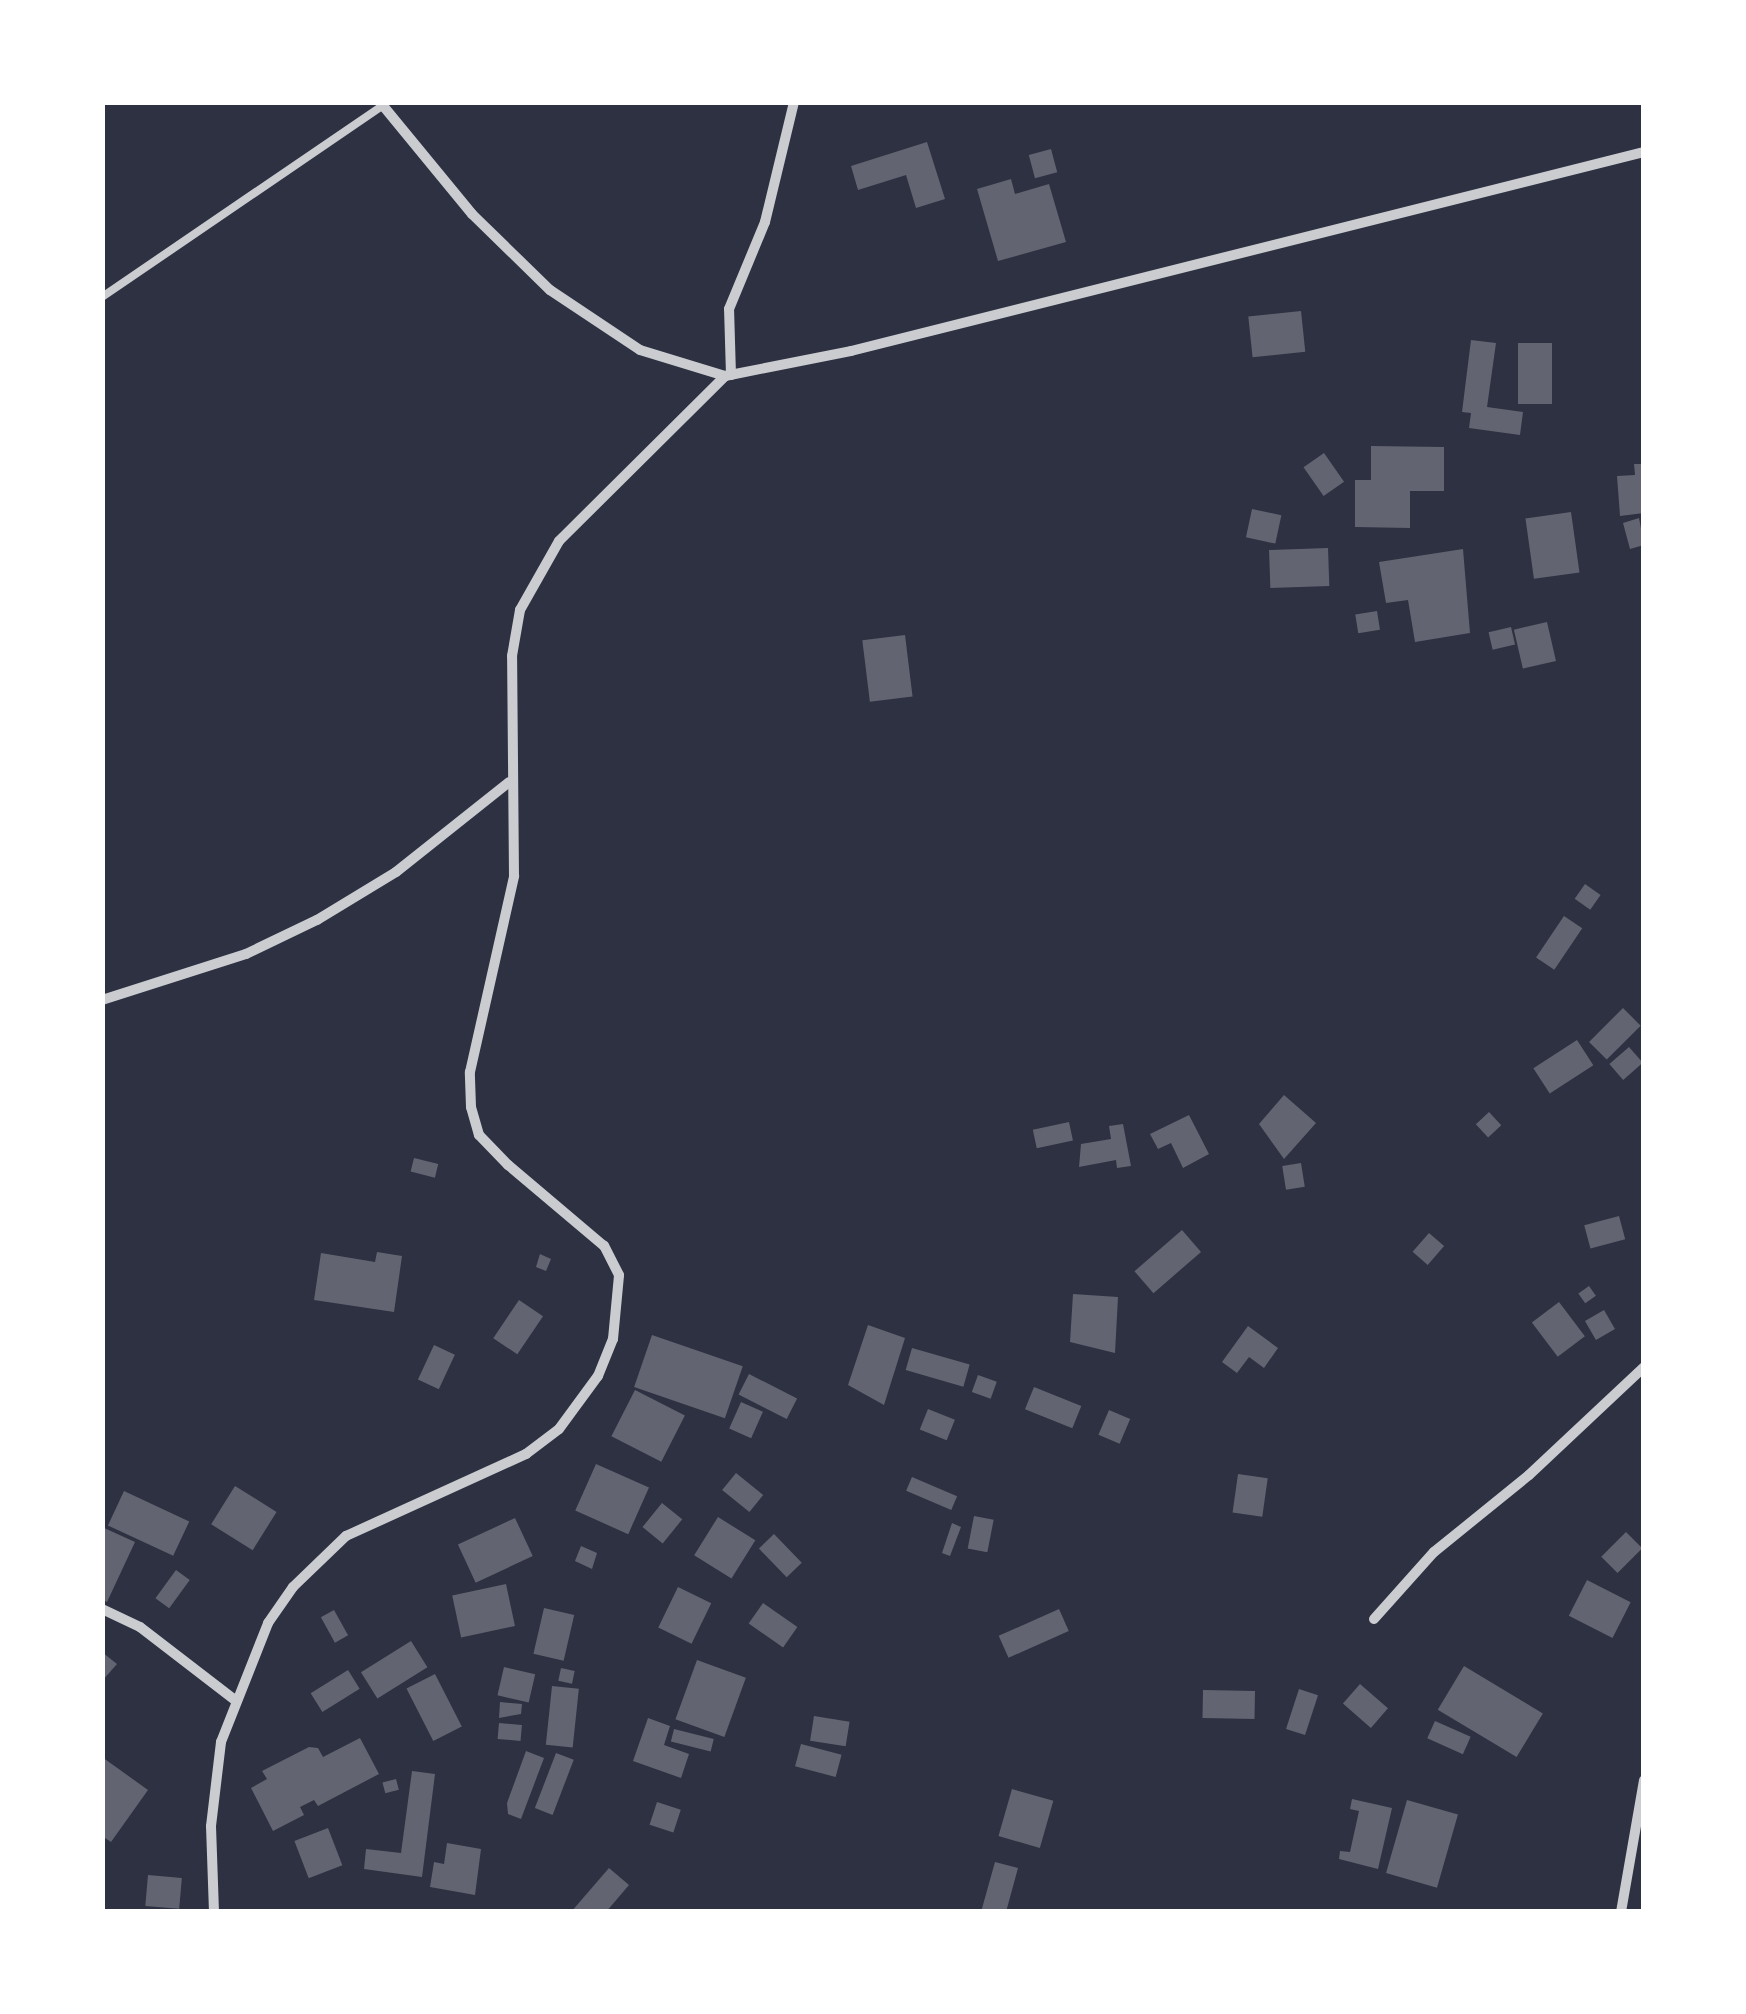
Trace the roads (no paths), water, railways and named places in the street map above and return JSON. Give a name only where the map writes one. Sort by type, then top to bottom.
[{"type":"street","points":[[214,1912],[214,1786],[236,1700],[268,1623],[313,1564],[378,1518],[526,1454],[548,1438],[575,1411],[613,1339],[619,1275],[604,1246],[508,1166],[479,1134],[471,1107],[470,1072],[510,914],[508,782],[512,656],[520,610],[535,578],[585,513],[728,376],[728,309],[765,222],[794,102]]},
{"type":"street","points":[[381,104],[472,214],[550,290],[640,350],[728,376],[851,351],[1644,152]]},
{"type":"street","points":[[102,1000],[246,954],[317,920],[396,872],[508,782]]},
{"type":"street","points":[[1374,1619],[1434,1552],[1529,1475],[1644,1367]]},
{"type":"street","points":[[102,1608],[140,1627],[236,1700]]},
{"type":"street","points":[[1621,1912],[1644,1780]]},
{"type":"lane","points":[[102,297],[381,104]]}]
